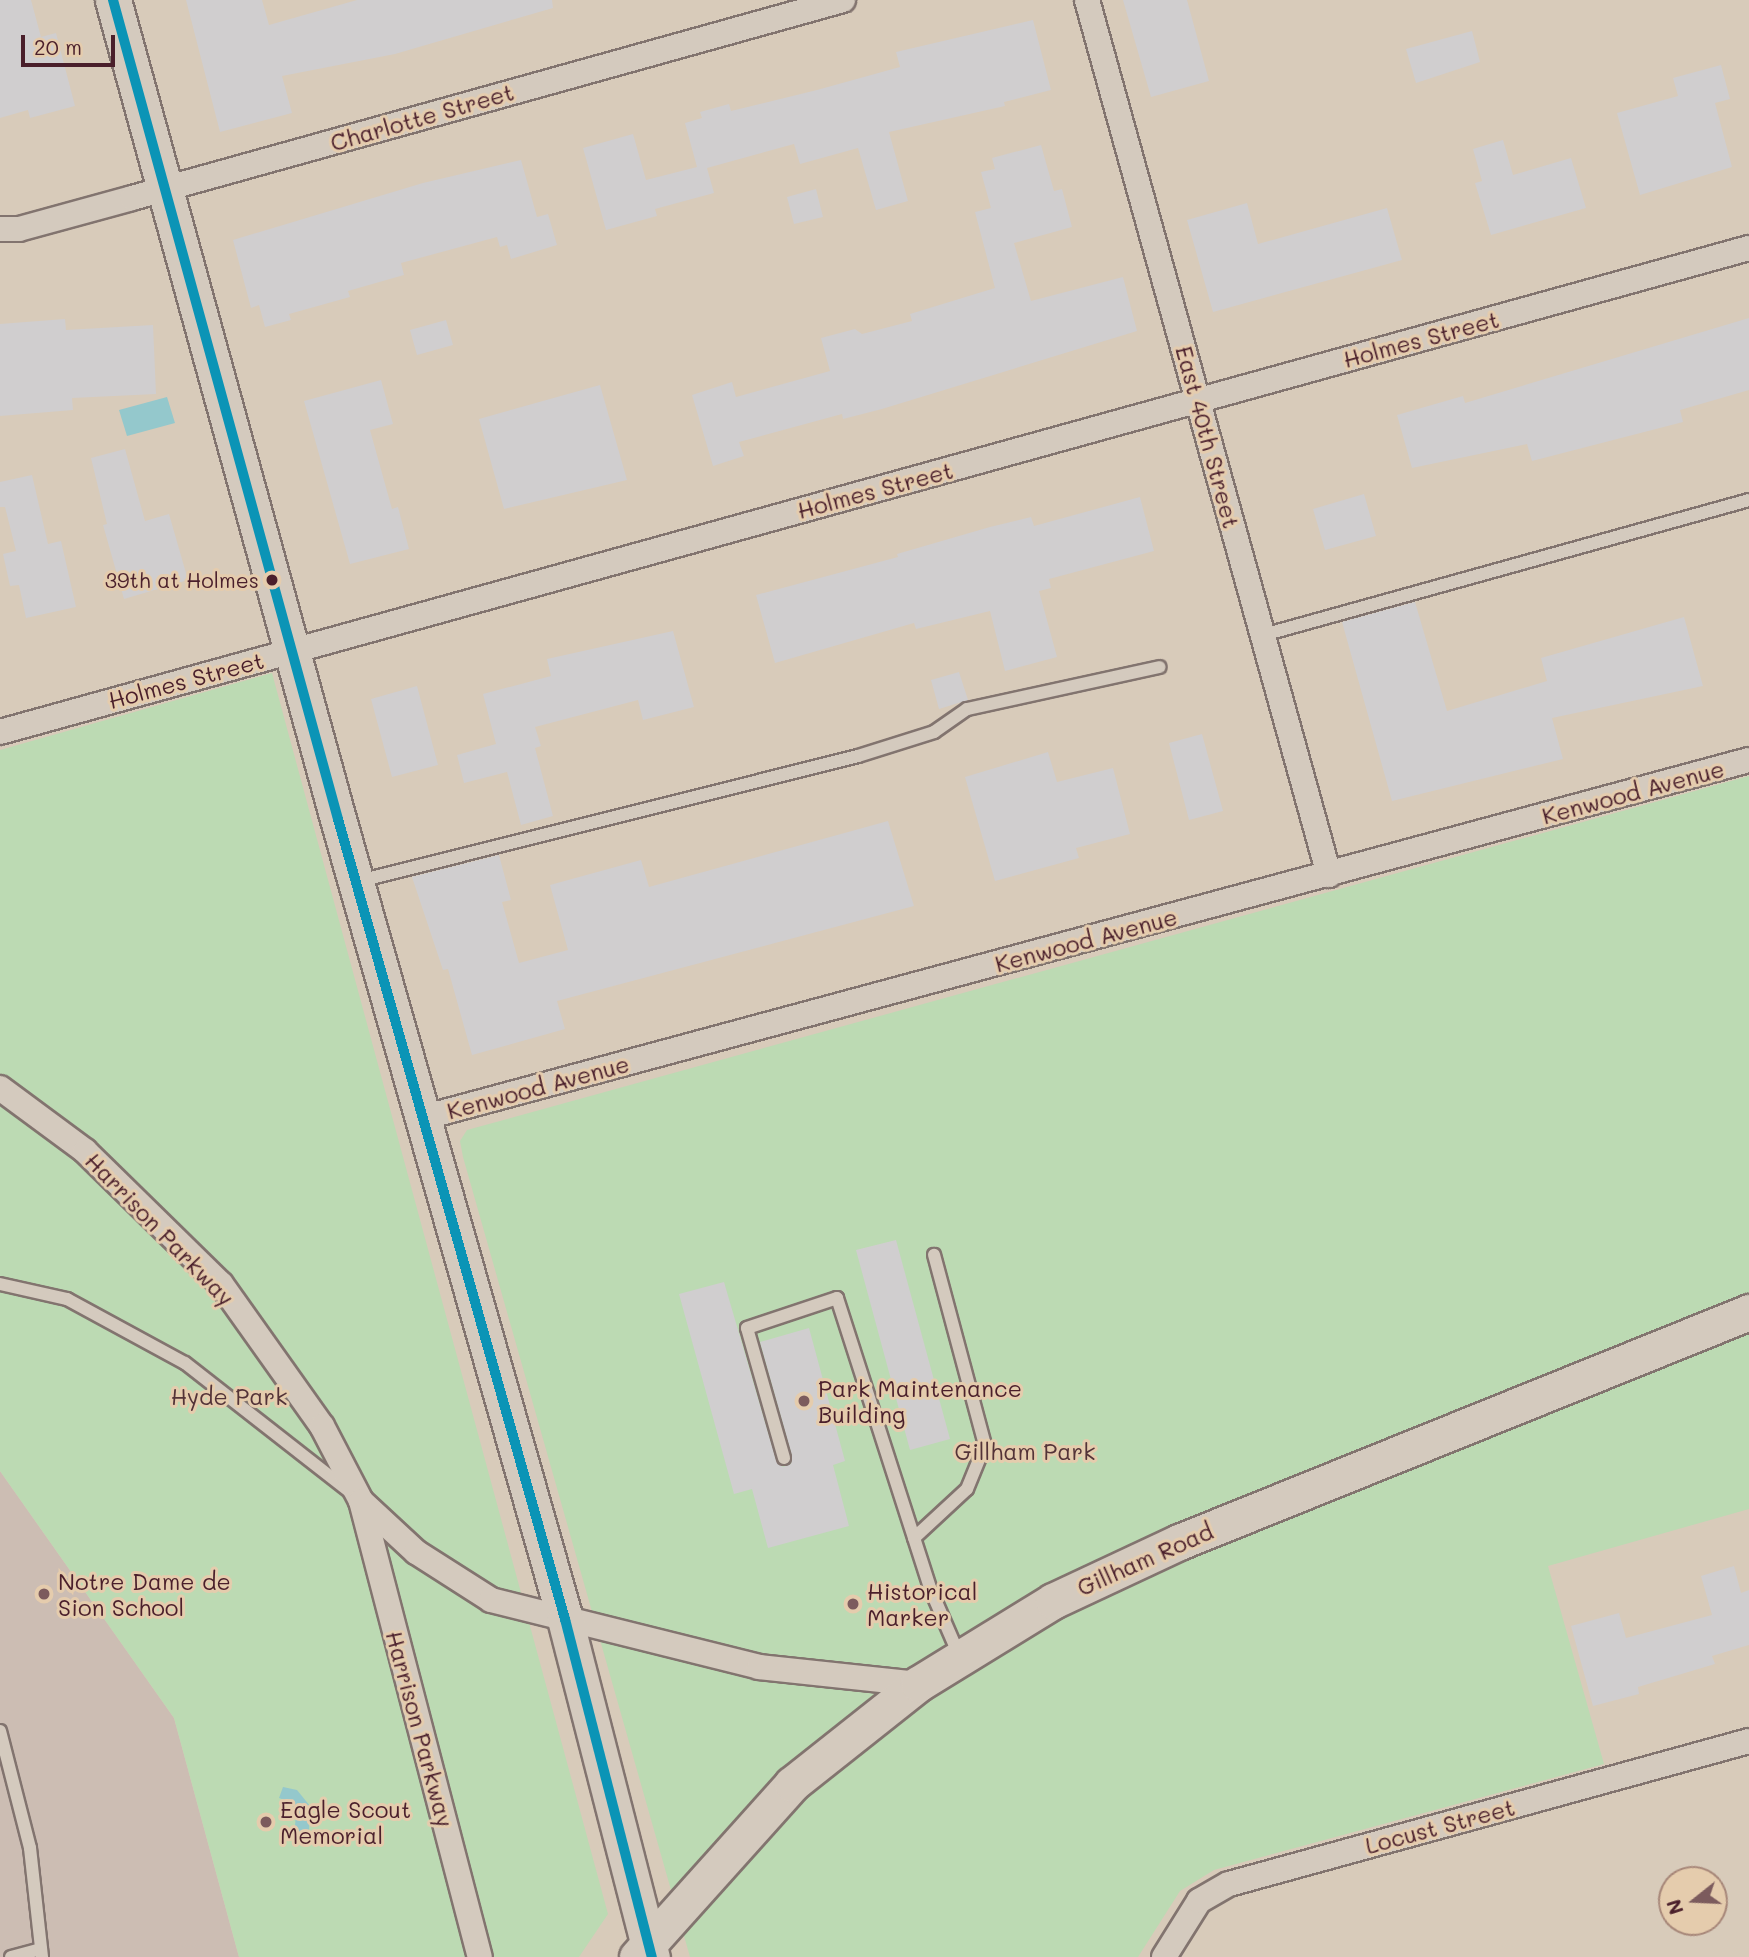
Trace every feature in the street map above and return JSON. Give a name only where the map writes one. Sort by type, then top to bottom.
[{"type":"main road","points":[[113,0],[291,651],[565,1619],[646,1952]]},
{"type":"main road","name":"Gillham Road","points":[[646,1952],[792,1783],[918,1684],[1053,1601],[1179,1542],[1749,1312]]},
{"type":"street","name":"Charlotte Street","points":[[0,229],[19,229],[844,0]]},
{"type":"street","name":"East 40th Street","points":[[1087,0],[1329,875]]},
{"type":"street","name":"Holmes Street","points":[[0,732],[1749,248]]},
{"type":"street","name":"Kenwood Avenue","points":[[422,1118],[1749,760]]},
{"type":"street","name":"Harrison Parkway","points":[[0,1088],[85,1151],[221,1284],[321,1426],[361,1501],[480,1957]]},
{"type":"street","name":"Harrison Parkway","points":[[361,1501],[416,1552],[466,1587],[491,1600],[759,1667],[918,1684]]},
{"type":"street","name":"Locust Street","points":[[1164,1957],[1199,1900],[1229,1884],[1749,1741]]},
{"type":"lane","points":[[1263,635],[1749,500]]},
{"type":"lane","points":[[356,882],[858,756],[934,732],[967,709],[1159,667]]},
{"type":"lane","points":[[914,1538],[967,1489],[985,1445],[934,1255]]},
{"type":"lane","points":[[0,1284],[67,1298],[185,1363],[361,1501]]},
{"type":"lane","points":[[784,1458],[747,1328],[837,1298],[914,1538],[960,1658]]},
{"type":"lane","points":[[0,1731],[30,1848],[41,1953],[11,1957]]},
{"type":"shaded area","name":"Notre Dame de Sion School","points":[[0,1471],[174,1718],[239,1957],[0,1957]]},
{"type":"green space","name":"Hyde Park","points":[[272,673],[608,1914],[579,1957],[239,1957],[174,1718],[0,1471],[0,750]]},
{"type":"green space","name":"Gillham Park","points":[[1749,776],[1749,1509],[1548,1566],[1604,1764],[1214,1870],[1180,1891],[1138,1957],[690,1957],[463,1157],[460,1141],[467,1130]]},
{"type":"water","points":[[167,397],[175,423],[127,436],[119,410]]},
{"type":"water","points":[[283,1787],[297,1790],[310,1806],[309,1832],[297,1842],[287,1834],[295,1826],[296,1813],[290,1802],[279,1798]]},
{"type":"building","points":[[0,0],[31,0],[41,37],[56,33],[75,106],[30,118],[28,110],[0,118]]},
{"type":"building","points":[[186,0],[262,0],[269,25],[357,0],[552,0],[553,8],[395,54],[282,76],[292,113],[220,132]]},
{"type":"building","points":[[1123,0],[1187,0],[1209,81],[1151,97]]},
{"type":"building","points":[[1033,20],[1051,90],[1004,102],[1005,106],[889,132],[908,201],[876,210],[858,148],[800,164],[794,144],[707,168],[714,193],[655,209],[657,216],[606,230],[583,148],[633,134],[646,180],[697,167],[685,123],[702,118],[700,112],[729,104],[731,111],[817,90],[900,67],[896,52]]},
{"type":"building","points":[[1472,31],[1480,62],[1416,83],[1406,49]]},
{"type":"building","points":[[1721,65],[1730,99],[1715,103],[1732,167],[1640,195],[1617,113],[1678,96],[1673,78]]},
{"type":"building","points":[[1503,140],[1513,175],[1571,158],[1586,208],[1491,235],[1475,183],[1482,181],[1473,149]]},
{"type":"building","points":[[1041,145],[1054,191],[1062,189],[1072,227],[1014,243],[1031,301],[1123,277],[1137,331],[882,409],[843,419],[842,414],[739,442],[744,456],[713,466],[692,395],[732,382],[736,397],[830,371],[821,338],[855,329],[862,334],[912,321],[910,314],[995,288],[975,212],[991,208],[981,172],[995,169],[992,158]]},
{"type":"building","points":[[521,160],[537,217],[548,214],[557,245],[511,259],[507,245],[500,247],[497,237],[401,263],[404,275],[348,291],[350,297],[289,314],[291,320],[265,327],[259,305],[251,308],[233,240],[423,183]]},
{"type":"building","points":[[816,189],[823,217],[794,224],[787,197]]},
{"type":"building","points":[[1247,203],[1258,244],[1387,208],[1402,260],[1213,312],[1187,220]]},
{"type":"building","points":[[1749,318],[1749,390],[1680,410],[1683,422],[1532,461],[1527,444],[1412,468],[1397,415],[1463,396],[1465,403]]},
{"type":"building","points":[[65,319],[66,330],[153,325],[156,394],[72,398],[73,410],[0,416],[0,324]]},
{"type":"building","points":[[446,320],[453,345],[417,355],[410,330]]},
{"type":"building","points":[[381,380],[393,424],[370,430],[392,509],[398,507],[409,549],[350,564],[304,401]]},
{"type":"building","points":[[600,385],[627,480],[504,509],[479,419]]},
{"type":"building","points":[[125,449],[145,521],[169,514],[188,580],[124,599],[103,525],[107,524],[91,458]]},
{"type":"building","points":[[32,475],[48,544],[61,541],[76,607],[26,618],[19,585],[10,586],[3,554],[16,551],[5,507],[0,507],[0,482]]},
{"type":"building","points":[[1364,494],[1376,536],[1325,550],[1313,509]]},
{"type":"building","points":[[1140,497],[1154,551],[1049,579],[1051,588],[1039,591],[1057,657],[1005,671],[990,611],[916,629],[914,623],[775,663],[756,595],[898,557],[897,554],[990,527],[1031,517],[1034,526]]},
{"type":"building","points":[[1415,602],[1447,711],[1547,681],[1541,658],[1684,617],[1703,686],[1552,718],[1563,759],[1392,801],[1342,622]]},
{"type":"building","points":[[673,631],[694,707],[643,720],[638,700],[535,727],[541,746],[535,748],[553,816],[521,825],[507,772],[464,783],[457,755],[496,744],[483,694],[551,676],[547,659]]},
{"type":"building","points":[[959,672],[968,700],[939,709],[931,680]]},
{"type":"building","points":[[417,686],[438,765],[392,777],[371,699]]},
{"type":"building","points":[[1202,734],[1223,811],[1189,820],[1169,743]]},
{"type":"building","points":[[1048,752],[1057,782],[1113,768],[1130,834],[1076,848],[1079,858],[995,881],[965,777]]},
{"type":"building","points":[[888,821],[914,906],[557,1001],[565,1029],[472,1055],[448,969],[443,970],[412,877],[499,855],[511,900],[502,902],[519,963],[568,950],[550,885],[641,860],[649,887]]},
{"type":"building","points":[[896,1240],[950,1439],[910,1450],[856,1250]]},
{"type":"building","name":"Park Maintenance Building","points":[[724,1282],[776,1460],[783,1467],[791,1464],[792,1456],[760,1342],[809,1328],[845,1461],[833,1465],[849,1526],[768,1548],[752,1489],[734,1494],[679,1294]]},
{"type":"building","points":[[1734,1566],[1741,1593],[1749,1590],[1749,1645],[1712,1656],[1715,1664],[1638,1687],[1639,1694],[1593,1706],[1571,1626],[1619,1613],[1626,1638],[1712,1615],[1701,1576]]},
{"type":"transit line","points":[[113,0],[338,819],[565,1619],[652,1957]]},
{"type":"place","name":"39th at Holmes","points":[[272,580]]},
{"type":"place","name":"Park Maintenance Building","points":[[804,1401]]},
{"type":"place","name":"Notre Dame de Sion School","points":[[44,1594]]},
{"type":"place","name":"Historical Marker","points":[[853,1604]]},
{"type":"place","name":"Eagle Scout Memorial","points":[[266,1822]]}]
